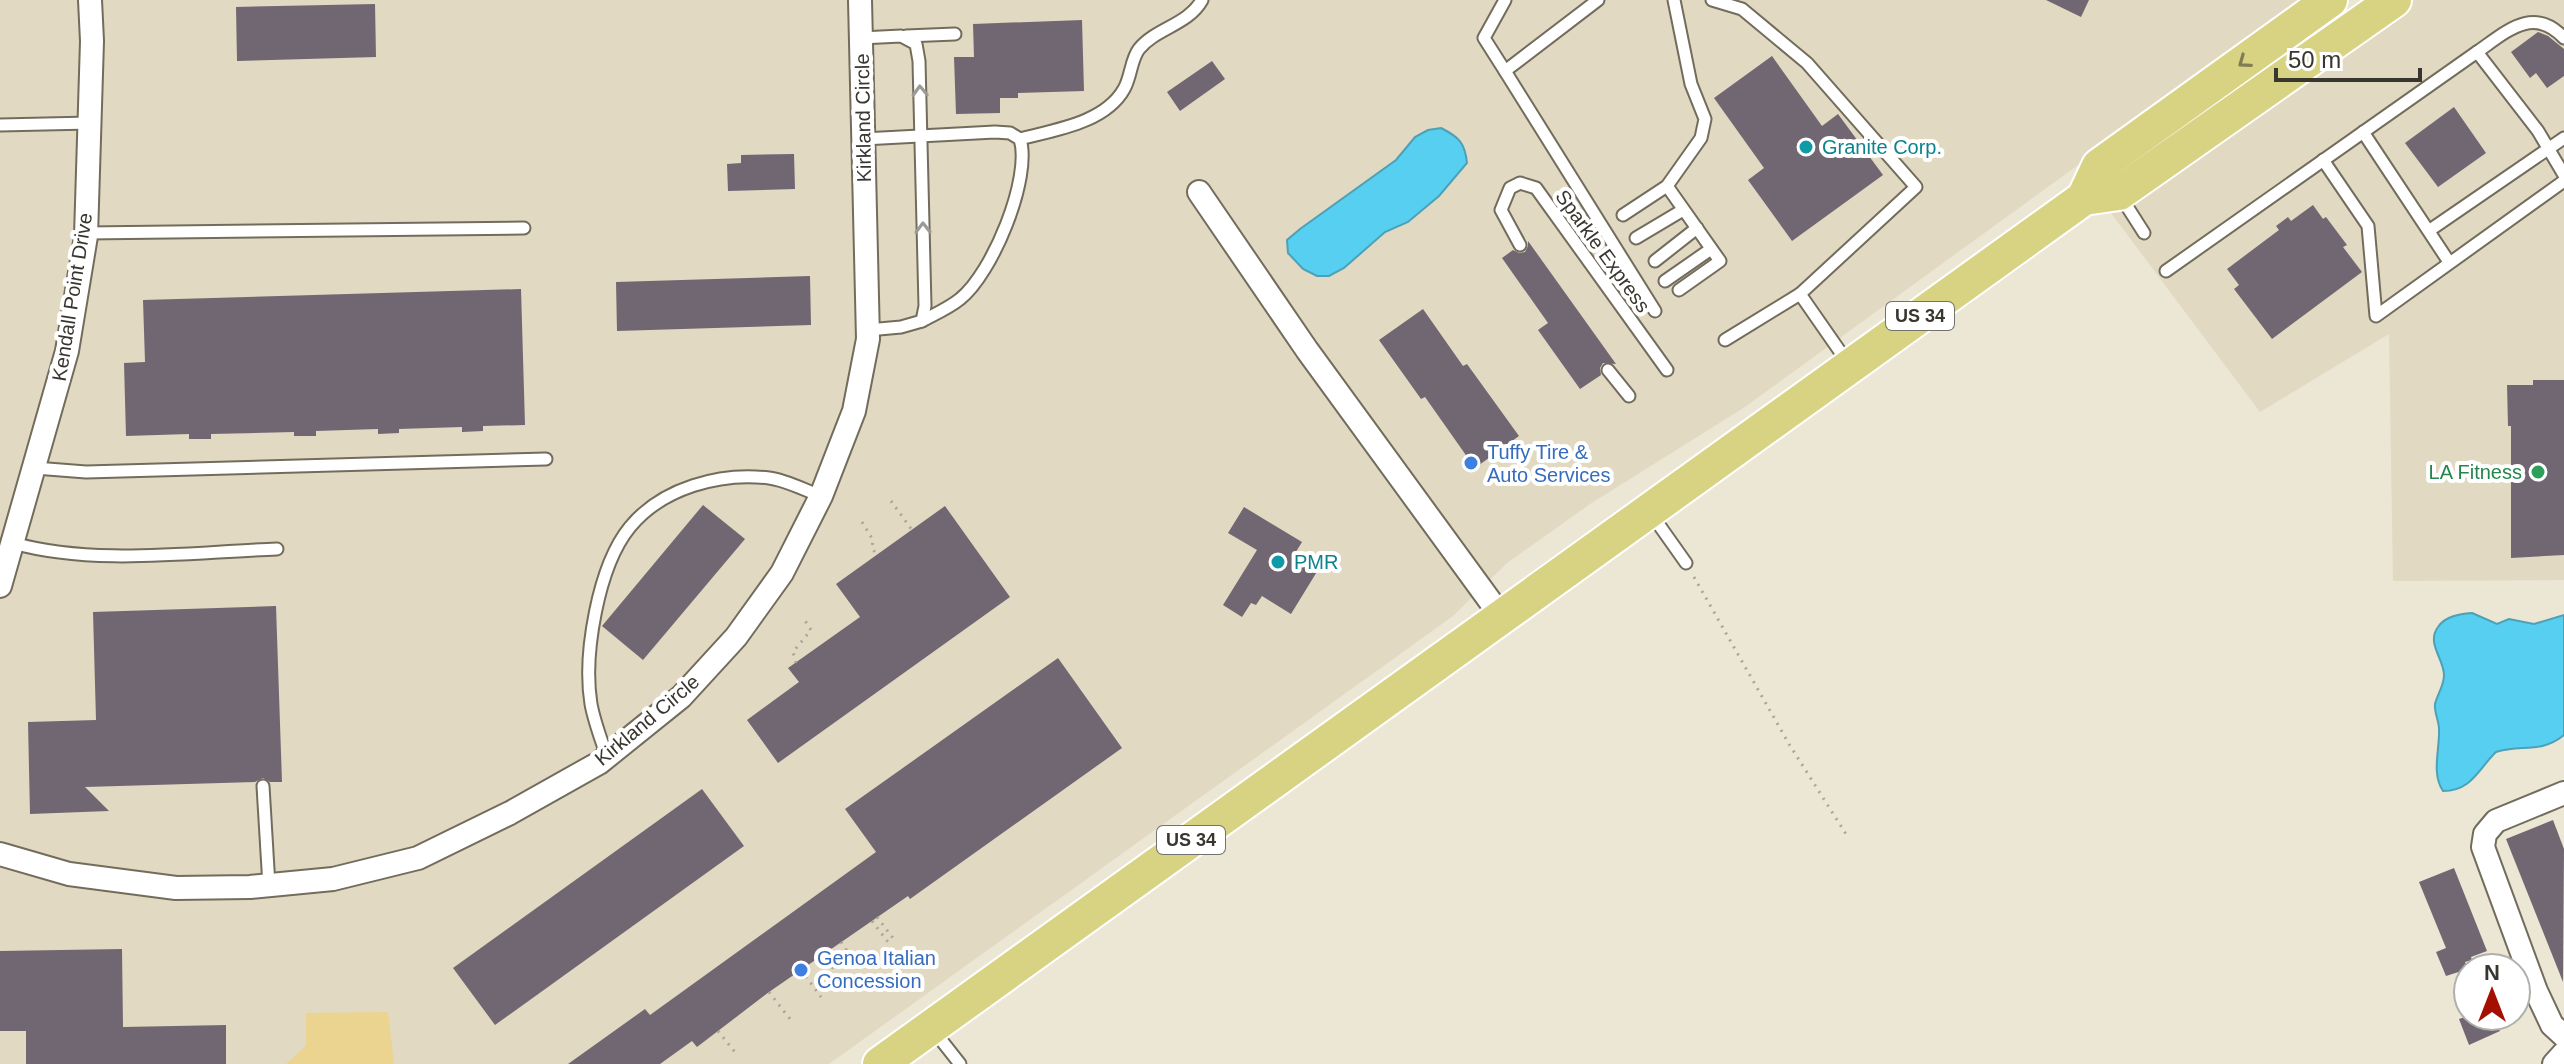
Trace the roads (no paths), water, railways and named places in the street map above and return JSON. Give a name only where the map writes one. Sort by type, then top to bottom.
[{"type":"main road","name":"US 34","points":[[2084,198],[2099,166],[2330,0]]},
{"type":"main road","name":"US 34","points":[[880,1064],[2084,198],[2119,193],[2394,0]]},
{"type":"street","name":"Kendall Point Drive","points":[[0,586],[67,351],[86,233],[92,41],[90,0]]},
{"type":"street","name":"Kirkland Circle","points":[[0,854],[69,874],[176,888],[269,886],[333,879],[418,858],[510,813],[607,757],[681,697],[736,637],[782,573],[821,496],[854,411],[868,330],[860,0]]},
{"type":"street","points":[[1199,192],[1307,350],[1501,616]]},
{"type":"street","points":[[2564,793],[2496,821],[2485,834],[2483,847],[2536,991],[2552,1025],[2564,1036]]},
{"type":"street","points":[[2554,1064],[2564,1053]]},
{"type":"lane","points":[[1020,139],[1072,125],[1105,109],[1123,92],[1138,50],[1186,18],[1202,0]]},
{"type":"lane","points":[[1505,0],[1484,38],[1655,311]]},
{"type":"lane","points":[[1505,71],[1598,0]]},
{"type":"lane","points":[[1623,215],[1667,186],[1701,138],[1705,119],[1691,84],[1674,0]]},
{"type":"lane","points":[[1712,0],[1742,9],[1807,63],[1916,187],[1800,294],[1725,340]]},
{"type":"lane","points":[[2166,271],[2520,22],[2545,24],[2564,38]]},
{"type":"lane","points":[[861,38],[955,34]]},
{"type":"lane","points":[[901,36],[916,44],[919,61],[925,306],[922,321]]},
{"type":"lane","points":[[2477,52],[2538,131],[2564,175]]},
{"type":"lane","points":[[0,125],[90,123]]},
{"type":"lane","points":[[863,139],[921,142],[995,132],[1010,133],[1020,139],[1023,149],[1017,193],[993,254],[977,281],[962,298],[922,321],[901,327],[868,330]]},
{"type":"lane","points":[[2363,132],[2449,262]]},
{"type":"lane","points":[[2430,230],[2564,138]]},
{"type":"lane","points":[[2323,160],[2368,226],[2376,316],[2564,181]]},
{"type":"lane","name":"Sparkle Express","points":[[1520,245],[1501,210],[1510,188],[1520,183],[1536,188],[1667,370]]},
{"type":"lane","points":[[1667,186],[1720,261],[1679,290]]},
{"type":"lane","points":[[2119,193],[2144,233]]},
{"type":"lane","points":[[1636,238],[1683,210]]},
{"type":"lane","points":[[86,233],[524,228]]},
{"type":"lane","points":[[1655,261],[1697,228]]},
{"type":"lane","points":[[1665,281],[1711,249]]},
{"type":"lane","points":[[1800,294],[1851,367]]},
{"type":"lane","points":[[1608,370],[1629,396]]},
{"type":"lane","points":[[35,468],[86,472],[546,459]]},
{"type":"lane","points":[[607,757],[591,702],[592,621],[609,567],[629,528],[661,499],[692,485],[730,477],[773,479],[821,496]]},
{"type":"lane","points":[[1649,512],[1686,563]]},
{"type":"lane","points":[[13,543],[45,552],[83,556],[277,549]]},
{"type":"lane","points":[[263,786],[269,886]]},
{"type":"lane","points":[[931,1027],[960,1064]]},
{"type":"water","points":[[1441,128],[1460,141],[1467,163],[1439,196],[1408,222],[1385,232],[1344,268],[1329,276],[1317,276],[1303,269],[1288,253],[1287,240],[1300,229],[1396,160],[1415,137]]},
{"type":"water","points":[[2472,613],[2497,624],[2509,619],[2534,624],[2564,615],[2564,735],[2539,747],[2496,752],[2468,783],[2443,791],[2437,777],[2439,729],[2435,707],[2444,675],[2434,639],[2441,623]]},
{"type":"place","name":"Granite Corp.","points":[[1806,147]]},
{"type":"place","name":"Tuffy Tire & Auto Services","points":[[1471,463]]},
{"type":"place","name":"LA Fitness","points":[[2538,472]]},
{"type":"place","name":"PMR","points":[[1278,562]]},
{"type":"place","name":"Genoa Italian Concession","points":[[801,970]]}]
